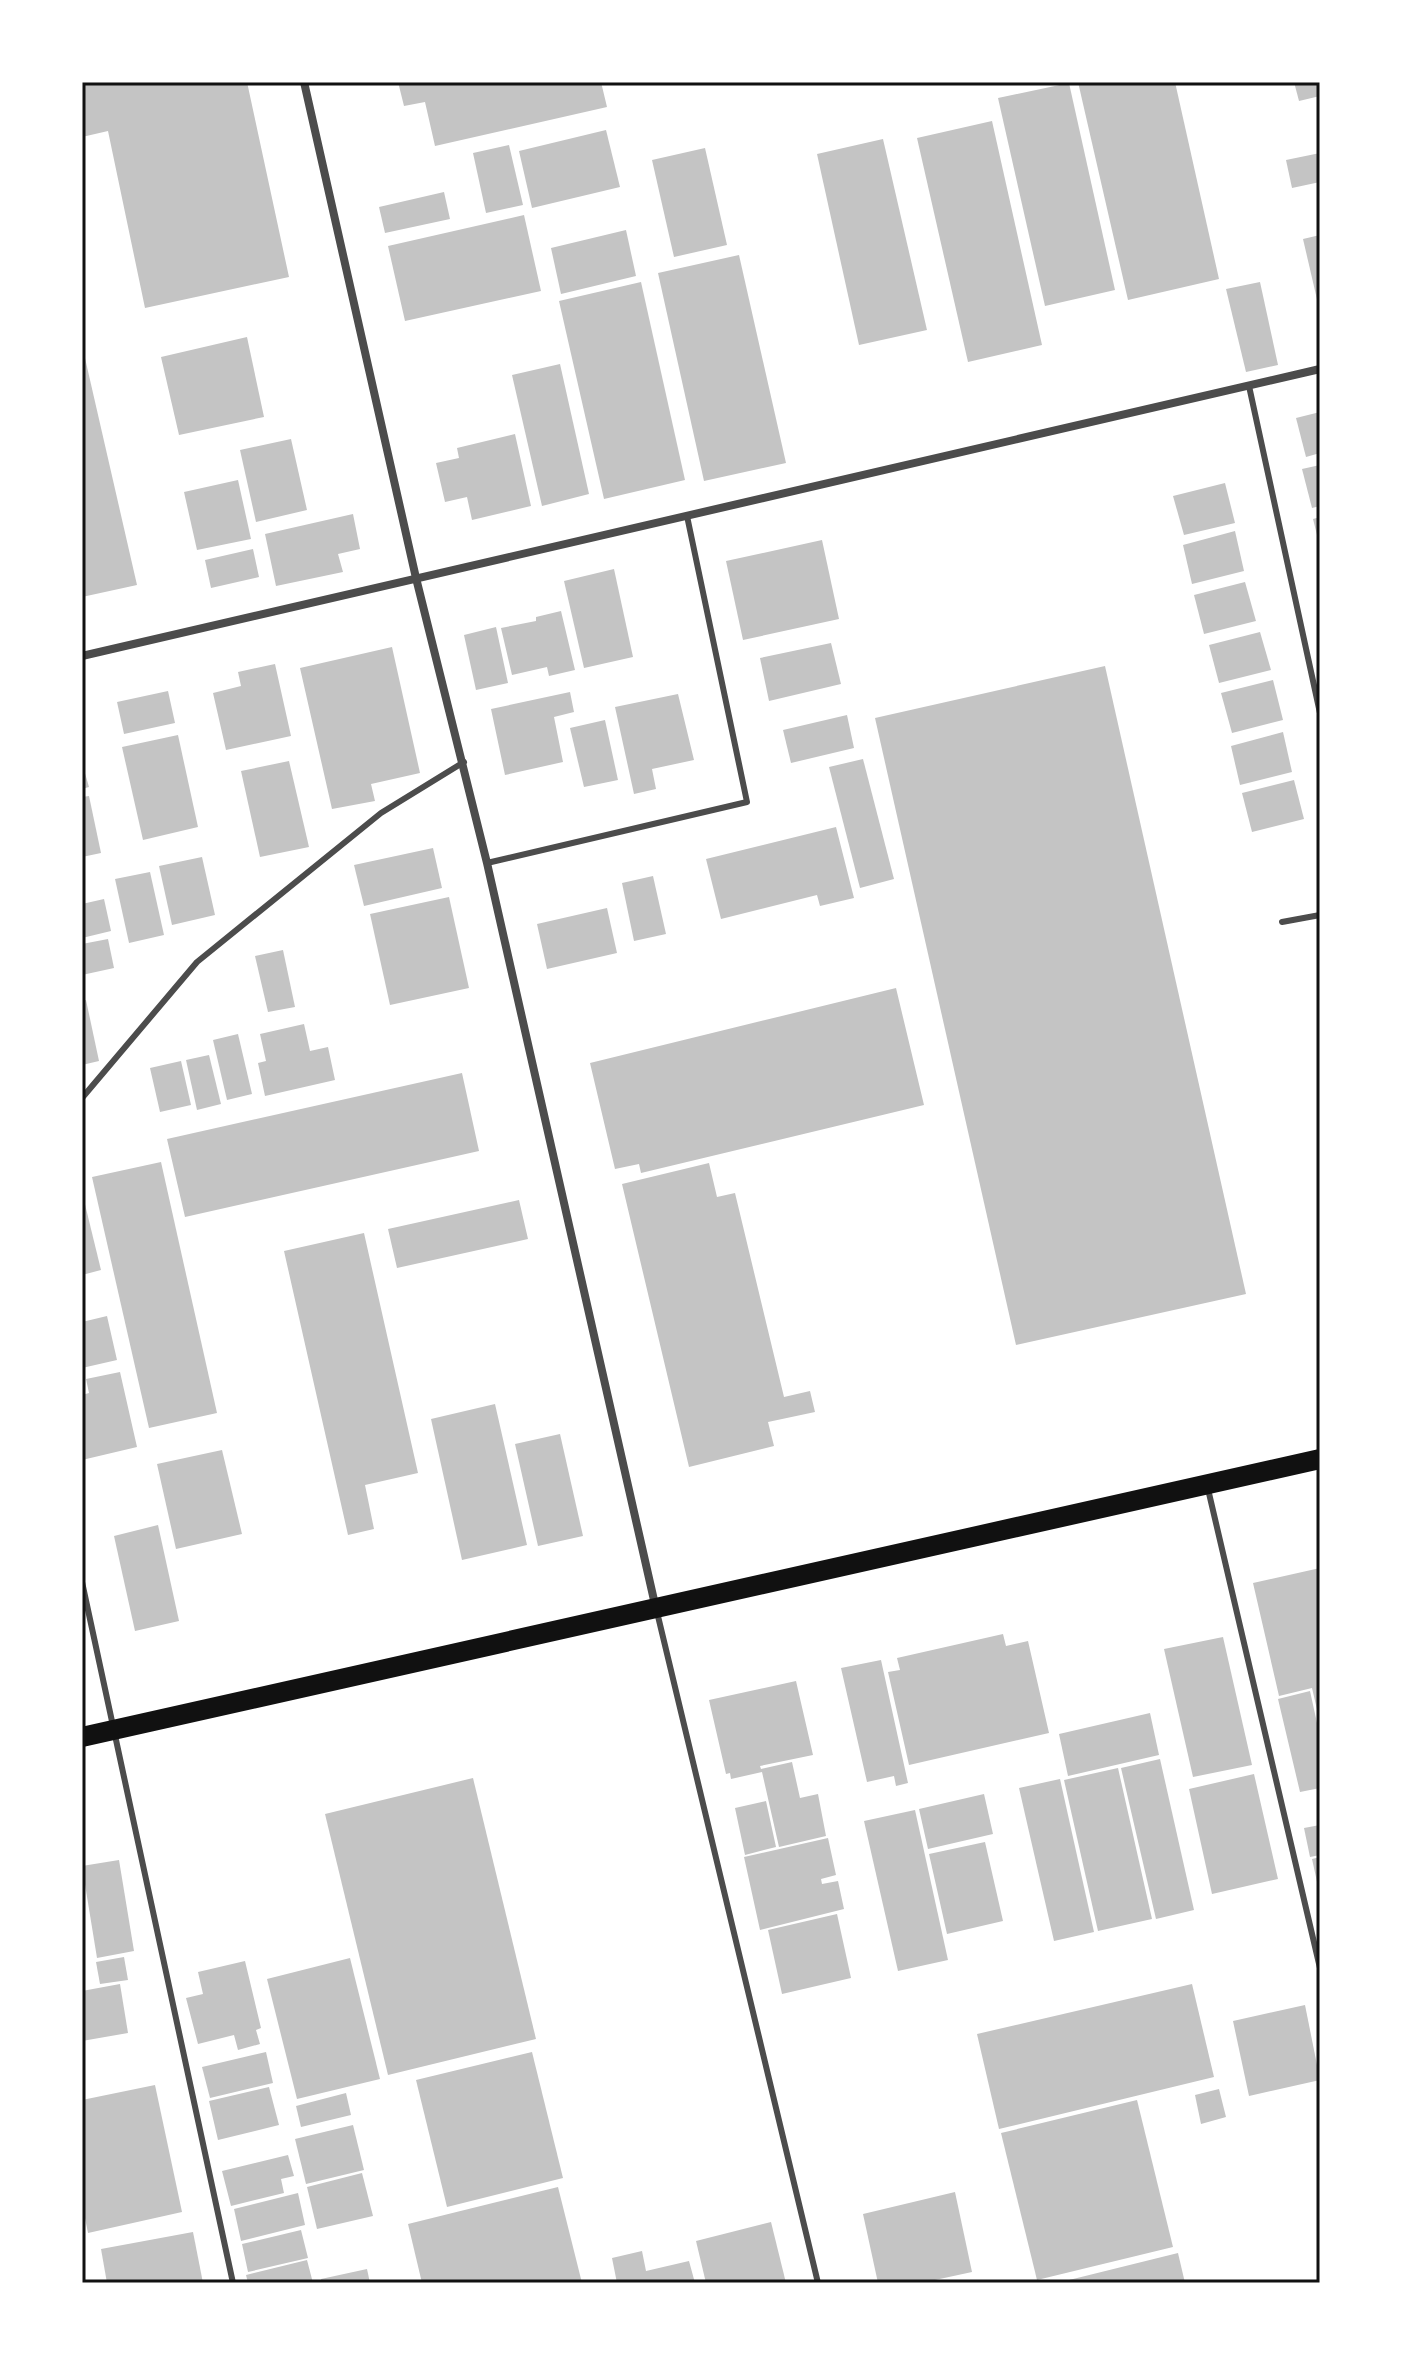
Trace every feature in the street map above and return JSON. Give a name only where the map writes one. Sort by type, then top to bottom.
[{"type":"main road","points":[[82,1737],[1320,1459]]},
{"type":"street","points":[[304,82],[416,578],[464,762],[656,1609]]},
{"type":"street","points":[[82,656],[1320,369]]},
{"type":"lane","points":[[1249,386],[1320,713]]},
{"type":"lane","points":[[487,863],[747,802],[687,516]]},
{"type":"lane","points":[[82,1098],[197,962],[381,813],[464,762]]},
{"type":"lane","points":[[1282,922],[1320,915]]},
{"type":"lane","points":[[1207,1484],[1320,1968]]},
{"type":"lane","points":[[82,1582],[233,2283]]},
{"type":"lane","points":[[656,1609],[818,2283]]},
{"type":"building","points":[[82,82],[247,82],[289,277],[145,308],[108,131],[82,137]]},
{"type":"building","points":[[398,82],[601,82],[607,107],[435,146],[425,102],[404,106]]},
{"type":"building","points":[[1078,82],[1175,82],[1219,279],[1128,300]]},
{"type":"building","points":[[1294,82],[1320,82],[1320,96],[1299,101]]},
{"type":"building","points":[[1069,83],[1115,290],[1045,306],[998,98]]},
{"type":"building","points":[[992,121],[1042,345],[968,362],[917,138]]},
{"type":"building","points":[[606,130],[620,187],[532,208],[519,151]]},
{"type":"building","points":[[883,139],[927,330],[859,345],[817,154]]},
{"type":"building","points":[[509,145],[523,205],[486,213],[473,153]]},
{"type":"building","points":[[705,148],[727,245],[674,257],[652,160]]},
{"type":"building","points":[[1320,153],[1320,182],[1292,188],[1286,160]]},
{"type":"building","points":[[444,192],[450,219],[385,233],[379,207]]},
{"type":"building","points":[[524,215],[541,291],[405,321],[388,246]]},
{"type":"building","points":[[626,230],[636,276],[561,294],[551,248]]},
{"type":"building","points":[[1320,235],[1320,308],[1319,308],[1303,239]]},
{"type":"building","points":[[739,255],[786,463],[704,481],[658,273]]},
{"type":"building","points":[[641,282],[685,480],[604,499],[559,301]]},
{"type":"building","points":[[1260,282],[1278,365],[1246,372],[1226,289]]},
{"type":"building","points":[[247,337],[264,417],[179,435],[161,357]]},
{"type":"building","points":[[82,345],[137,585],[82,597]]},
{"type":"building","points":[[560,364],[589,494],[542,506],[512,375]]},
{"type":"building","points":[[1320,412],[1320,453],[1306,457],[1296,418]]},
{"type":"building","points":[[515,434],[531,506],[472,520],[467,497],[445,502],[436,463],[459,458],[457,448]]},
{"type":"building","points":[[291,439],[307,510],[256,522],[240,450]]},
{"type":"building","points":[[1320,465],[1320,506],[1312,508],[1302,469]]},
{"type":"building","points":[[238,480],[251,539],[197,550],[184,492]]},
{"type":"building","points":[[1225,483],[1235,523],[1184,535],[1173,496]]},
{"type":"building","points":[[353,514],[360,549],[338,554],[343,572],[276,586],[265,534]]},
{"type":"building","points":[[1320,517],[1320,543],[1319,543],[1313,519]]},
{"type":"building","points":[[1235,531],[1244,571],[1192,584],[1183,545]]},
{"type":"building","points":[[822,540],[839,619],[743,640],[726,561]]},
{"type":"building","points":[[253,549],[259,577],[211,588],[205,560]]},
{"type":"building","points":[[614,569],[633,657],[584,668],[564,581]]},
{"type":"building","points":[[1245,582],[1256,621],[1204,634],[1194,595]]},
{"type":"building","points":[[561,611],[575,670],[549,676],[547,667],[512,675],[501,628],[536,621],[536,617]]},
{"type":"building","points":[[496,627],[508,683],[476,690],[464,635]]},
{"type":"building","points":[[1260,632],[1271,670],[1219,683],[1209,645]]},
{"type":"building","points":[[831,643],[841,684],[769,701],[760,658]]},
{"type":"building","points":[[392,647],[420,773],[371,784],[375,801],[332,809],[300,668]]},
{"type":"building","points":[[275,664],[291,736],[226,750],[213,693],[241,686],[238,672]]},
{"type":"building","points":[[1105,666],[1246,1294],[1016,1345],[875,718]]},
{"type":"building","points":[[1273,680],[1283,720],[1232,733],[1221,693]]},
{"type":"building","points":[[168,691],[175,723],[124,734],[117,702]]},
{"type":"building","points":[[570,692],[574,712],[554,717],[563,762],[505,775],[491,709]]},
{"type":"building","points":[[678,694],[694,760],[652,769],[656,789],[634,794],[615,707]]},
{"type":"building","points":[[847,715],[854,748],[791,763],[783,730]]},
{"type":"building","points":[[605,720],[618,780],[584,787],[570,728]]},
{"type":"building","points":[[1283,732],[1292,772],[1240,785],[1231,746]]},
{"type":"building","points":[[178,735],[198,827],[143,840],[122,747]]},
{"type":"building","points":[[863,759],[894,879],[860,888],[829,767]]},
{"type":"building","points":[[289,761],[309,847],[260,857],[241,771]]},
{"type":"building","points":[[82,763],[89,787],[82,789]]},
{"type":"building","points":[[1294,780],[1304,819],[1252,832],[1242,793]]},
{"type":"building","points":[[89,796],[101,853],[82,857],[82,797]]},
{"type":"building","points":[[836,827],[854,898],[820,906],[817,895],[721,919],[706,859]]},
{"type":"building","points":[[433,848],[442,888],[364,906],[354,865]]},
{"type":"building","points":[[202,857],[215,915],[172,925],[159,866]]},
{"type":"building","points":[[150,872],[164,935],[129,943],[115,879]]},
{"type":"building","points":[[653,876],[666,934],[634,941],[622,883]]},
{"type":"building","points":[[449,897],[469,988],[390,1005],[370,914]]},
{"type":"building","points":[[104,899],[111,931],[82,938],[82,904]]},
{"type":"building","points":[[607,908],[617,953],[547,969],[537,924]]},
{"type":"building","points":[[108,939],[114,968],[82,975],[82,944]]},
{"type":"building","points":[[283,950],[295,1007],[268,1012],[255,956]]},
{"type":"building","points":[[896,988],[924,1105],[641,1173],[639,1164],[615,1169],[590,1063]]},
{"type":"building","points":[[86,1000],[99,1061],[82,1065],[82,1001]]},
{"type":"building","points":[[304,1024],[310,1051],[328,1047],[335,1080],[265,1096],[258,1063],[266,1061],[260,1034]]},
{"type":"building","points":[[238,1034],[252,1094],[227,1100],[213,1040]]},
{"type":"building","points":[[209,1055],[221,1104],[197,1110],[186,1060]]},
{"type":"building","points":[[181,1061],[191,1105],[160,1112],[150,1068]]},
{"type":"building","points":[[462,1073],[479,1151],[185,1217],[167,1139]]},
{"type":"building","points":[[161,1162],[217,1413],[149,1428],[92,1177]]},
{"type":"building","points":[[709,1163],[717,1197],[735,1193],[784,1397],[810,1391],[815,1412],[768,1422],[774,1446],[689,1467],[622,1184]]},
{"type":"building","points":[[82,1192],[101,1270],[82,1275]]},
{"type":"building","points":[[519,1200],[528,1239],[397,1268],[388,1229]]},
{"type":"building","points":[[364,1233],[418,1473],[365,1485],[374,1529],[348,1535],[284,1251]]},
{"type":"building","points":[[107,1316],[117,1360],[82,1368],[82,1322]]},
{"type":"building","points":[[120,1372],[137,1447],[82,1460],[82,1395],[89,1393],[86,1379]]},
{"type":"building","points":[[495,1404],[527,1545],[462,1560],[431,1419]]},
{"type":"building","points":[[560,1434],[583,1536],[538,1546],[515,1444]]},
{"type":"building","points":[[222,1450],[242,1534],[176,1549],[157,1464]]},
{"type":"building","points":[[158,1525],[179,1621],[135,1631],[114,1536]]},
{"type":"building","points":[[1320,1568],[1319,1718],[1312,1688],[1279,1696],[1253,1583]]},
{"type":"building","points":[[1003,1634],[1006,1646],[1028,1641],[1049,1733],[909,1765],[888,1672],[900,1670],[897,1658]]},
{"type":"building","points":[[1223,1637],[1252,1765],[1193,1777],[1164,1649]]},
{"type":"building","points":[[881,1660],[908,1783],[896,1786],[894,1776],[867,1782],[841,1668]]},
{"type":"building","points":[[796,1681],[813,1755],[760,1766],[761,1769],[792,1762],[800,1798],[818,1794],[826,1836],[779,1847],[762,1772],[731,1779],[730,1773],[726,1774],[709,1700]]},
{"type":"building","points":[[1310,1691],[1317,1723],[1320,1722],[1320,1788],[1300,1792],[1278,1699]]},
{"type":"building","points":[[1150,1713],[1159,1755],[1068,1776],[1059,1734]]},
{"type":"building","points":[[1160,1759],[1194,1910],[1156,1919],[1121,1768]]},
{"type":"building","points":[[1118,1768],[1152,1919],[1098,1931],[1064,1780]]},
{"type":"building","points":[[1254,1774],[1278,1879],[1212,1894],[1189,1789]]},
{"type":"building","points":[[473,1778],[536,2039],[388,2075],[325,1814]]},
{"type":"building","points":[[1060,1779],[1094,1932],[1054,1941],[1019,1788]]},
{"type":"building","points":[[984,1794],[993,1834],[928,1849],[919,1809]]},
{"type":"building","points":[[766,1801],[776,1847],[745,1855],[735,1808]]},
{"type":"building","points":[[915,1810],[948,1960],[898,1971],[864,1821]]},
{"type":"building","points":[[1320,1825],[1320,1855],[1310,1857],[1304,1828]]},
{"type":"building","points":[[828,1838],[836,1875],[821,1879],[822,1884],[838,1881],[844,1909],[760,1930],[744,1857]]},
{"type":"building","points":[[985,1842],[1003,1921],[947,1934],[929,1854]]},
{"type":"building","points":[[1320,1857],[1320,1891],[1319,1891],[1312,1859]]},
{"type":"building","points":[[119,1860],[134,1951],[97,1958],[82,1866]]},
{"type":"building","points":[[837,1914],[851,1978],[782,1994],[768,1930]]},
{"type":"building","points":[[124,1957],[128,1980],[100,1984],[96,1962]]},
{"type":"building","points":[[350,1958],[380,2079],[297,2099],[267,1979]]},
{"type":"building","points":[[245,1961],[261,2028],[256,2030],[260,2044],[238,2050],[234,2035],[198,2044],[186,1998],[203,1994],[198,1972]]},
{"type":"building","points":[[120,1984],[128,2033],[82,2041],[82,1991]]},
{"type":"building","points":[[1192,1984],[1214,2077],[999,2129],[977,2034]]},
{"type":"building","points":[[1305,2005],[1320,2080],[1249,2096],[1233,2021]]},
{"type":"building","points":[[266,2052],[273,2083],[210,2098],[202,2067]]},
{"type":"building","points":[[532,2052],[563,2178],[447,2207],[416,2080]]},
{"type":"building","points":[[155,2085],[182,2212],[88,2233],[82,2203],[82,2100]]},
{"type":"building","points":[[269,2087],[279,2125],[218,2140],[209,2101]]},
{"type":"building","points":[[1219,2089],[1226,2117],[1201,2124],[1195,2095]]},
{"type":"building","points":[[346,2093],[351,2115],[301,2127],[296,2106]]},
{"type":"building","points":[[1137,2100],[1173,2247],[1037,2280],[1001,2133]]},
{"type":"building","points":[[353,2125],[364,2170],[306,2184],[295,2139]]},
{"type":"building","points":[[288,2155],[294,2176],[281,2179],[284,2193],[231,2206],[222,2171]]},
{"type":"building","points":[[362,2173],[373,2216],[317,2229],[307,2187]]},
{"type":"building","points":[[558,2187],[582,2283],[422,2283],[408,2224]]},
{"type":"building","points":[[955,2192],[972,2272],[921,2283],[878,2283],[863,2214]]},
{"type":"building","points":[[298,2193],[305,2225],[241,2241],[234,2209]]},
{"type":"building","points":[[771,2222],[786,2283],[706,2283],[696,2241]]},
{"type":"building","points":[[301,2230],[308,2258],[248,2272],[242,2244]]},
{"type":"building","points":[[193,2232],[203,2283],[107,2283],[101,2249]]},
{"type":"building","points":[[642,2251],[646,2271],[689,2261],[695,2283],[617,2283],[612,2258]]},
{"type":"building","points":[[1178,2253],[1185,2283],[1061,2283],[1061,2282]]},
{"type":"building","points":[[307,2260],[313,2283],[248,2283],[246,2275]]},
{"type":"building","points":[[367,2269],[370,2283],[322,2283],[321,2279]]}]
